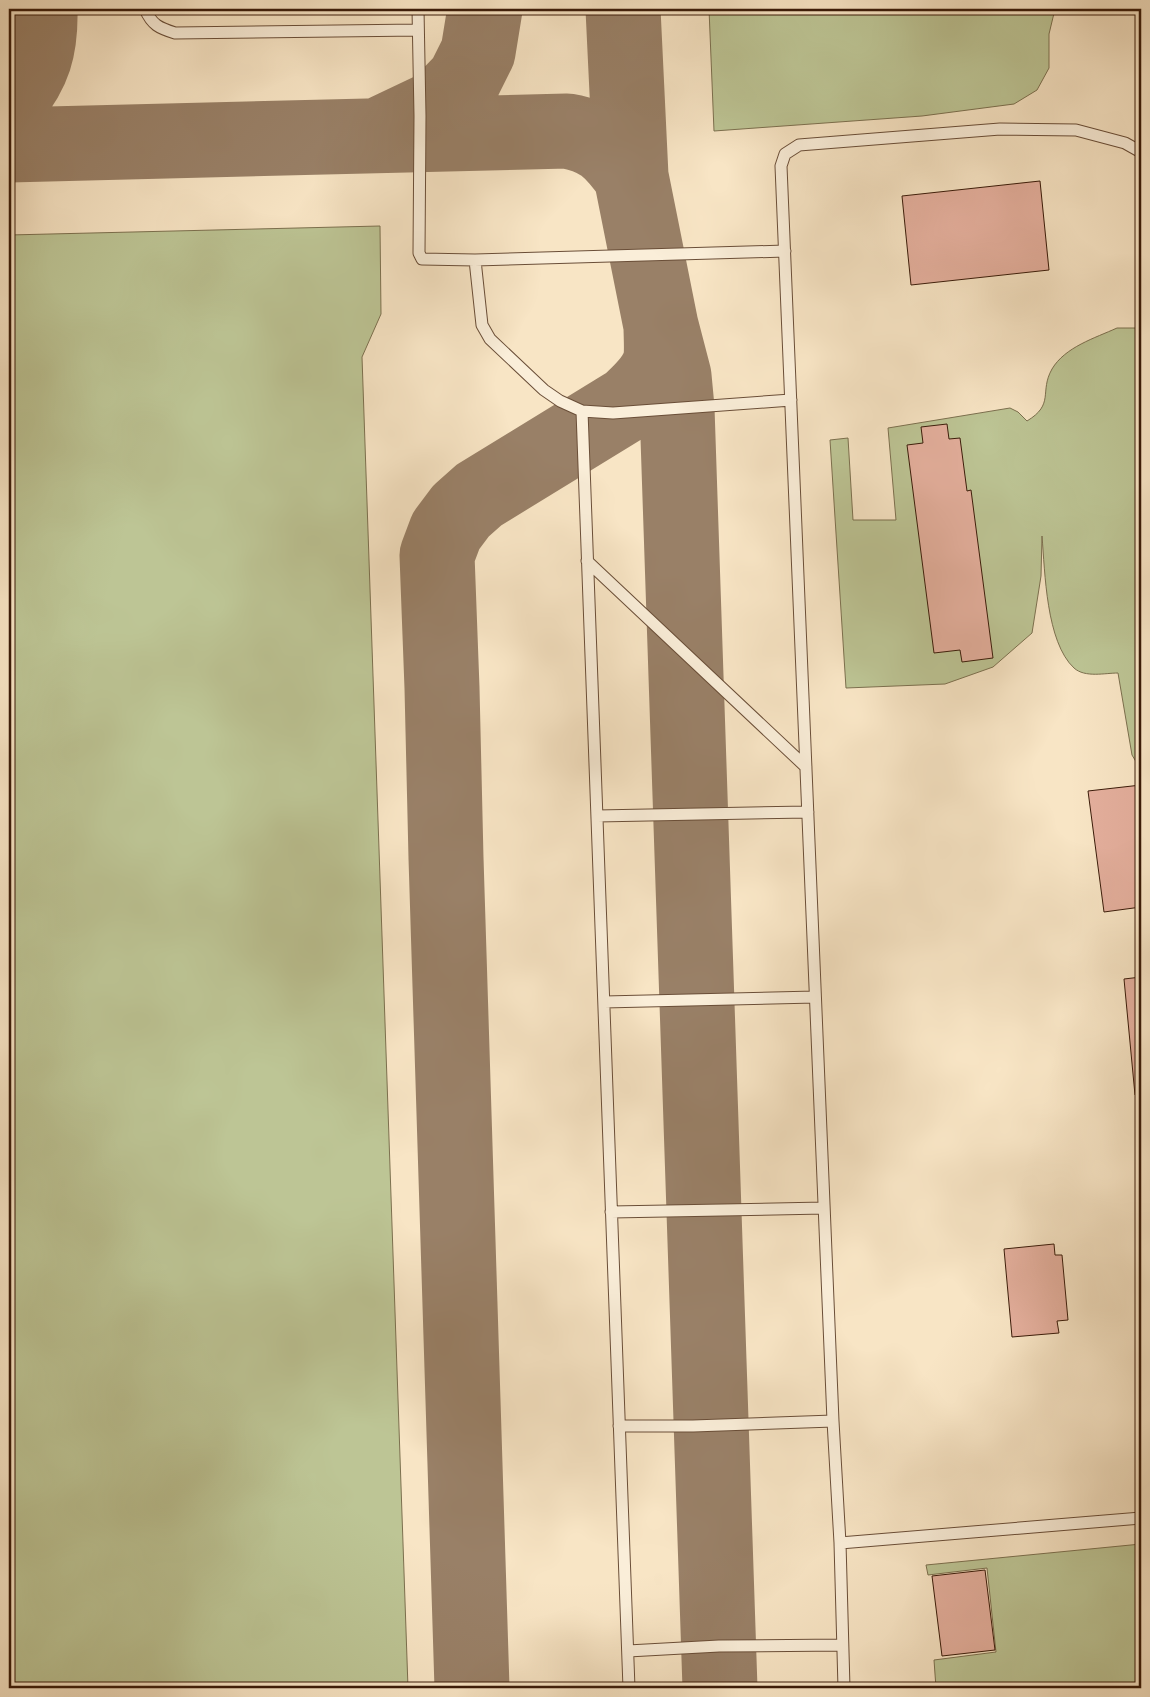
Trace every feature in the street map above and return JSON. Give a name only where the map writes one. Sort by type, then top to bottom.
[{"type":"lane","points":[[145,9],[151,21],[163,29],[175,33],[418,30]]},
{"type":"lane","points":[[418,9],[420,116],[419,253],[422,259],[475,260],[785,251]]},
{"type":"lane","points":[[844,1688],[840,1543],[833,1421],[781,166],[785,154],[798,145],[1000,129],[1076,130],[1125,143],[1141,152]]},
{"type":"lane","points":[[475,260],[482,325],[490,339],[544,390],[560,401],[582,411],[613,413],[791,400]]},
{"type":"lane","points":[[582,411],[629,1688]]},
{"type":"lane","points":[[587,561],[806,767]]},
{"type":"lane","points":[[597,816],[808,812]]},
{"type":"lane","points":[[604,1002],[816,996]]},
{"type":"lane","points":[[611,1212],[824,1208]]},
{"type":"lane","points":[[619,1426],[693,1426],[833,1421]]},
{"type":"lane","points":[[840,1543],[1141,1518]]},
{"type":"lane","points":[[628,1651],[719,1646],[842,1645]]},
{"type":"green space","points":[[709,9],[1055,9],[1049,34],[1049,68],[1037,90],[1014,104],[922,116],[714,131]]},
{"type":"green space","points":[[380,226],[381,314],[362,357],[408,1688],[9,1688],[9,235]]},
{"type":"green space","points":[[1117,328],[1141,328],[1141,770],[1132,755],[1118,673],[1089,674],[1079,671],[1074,668],[1065,656],[1058,641],[1052,624],[1046,587],[1042,536],[1041,576],[1032,633],[993,667],[945,684],[846,688],[830,440],[848,438],[853,520],[896,520],[888,428],[1010,408],[1018,412],[1027,421],[1041,409],[1044,403],[1048,377],[1058,361],[1072,349]]},
{"type":"green space","points":[[1141,1544],[1141,1688],[936,1688],[934,1660],[996,1652],[987,1568],[928,1575],[926,1565]]},
{"type":"building","points":[[1040,181],[1049,270],[911,285],[902,196]]},
{"type":"building","points":[[947,424],[949,439],[960,438],[967,491],[971,490],[993,658],[962,662],[960,650],[934,653],[907,445],[923,443],[921,427]]},
{"type":"building","points":[[1141,785],[1141,907],[1104,912],[1088,791]]},
{"type":"building","points":[[1141,977],[1141,1095],[1135,1095],[1124,979]]},
{"type":"building","points":[[1054,1244],[1055,1255],[1062,1255],[1068,1320],[1057,1321],[1059,1333],[1012,1337],[1004,1249]]},
{"type":"building","points":[[985,1570],[995,1650],[942,1656],[932,1576]]},
{"type":"taxiway","points":[[9,102],[25,80],[34,59],[39,36],[40,9]]},
{"type":"taxiway","points":[[379,135],[438,107],[464,80],[478,52],[485,9]]},
{"type":"taxiway","points":[[623,9],[631,176],[661,326],[674,376],[677,408],[720,1688]]},
{"type":"taxiway","points":[[9,145],[567,131],[597,141],[618,159],[631,176]]},
{"type":"taxiway","points":[[472,1688],[437,555],[446,531],[461,511],[479,495],[629,403],[649,383],[657,371],[661,358],[661,326]]}]
